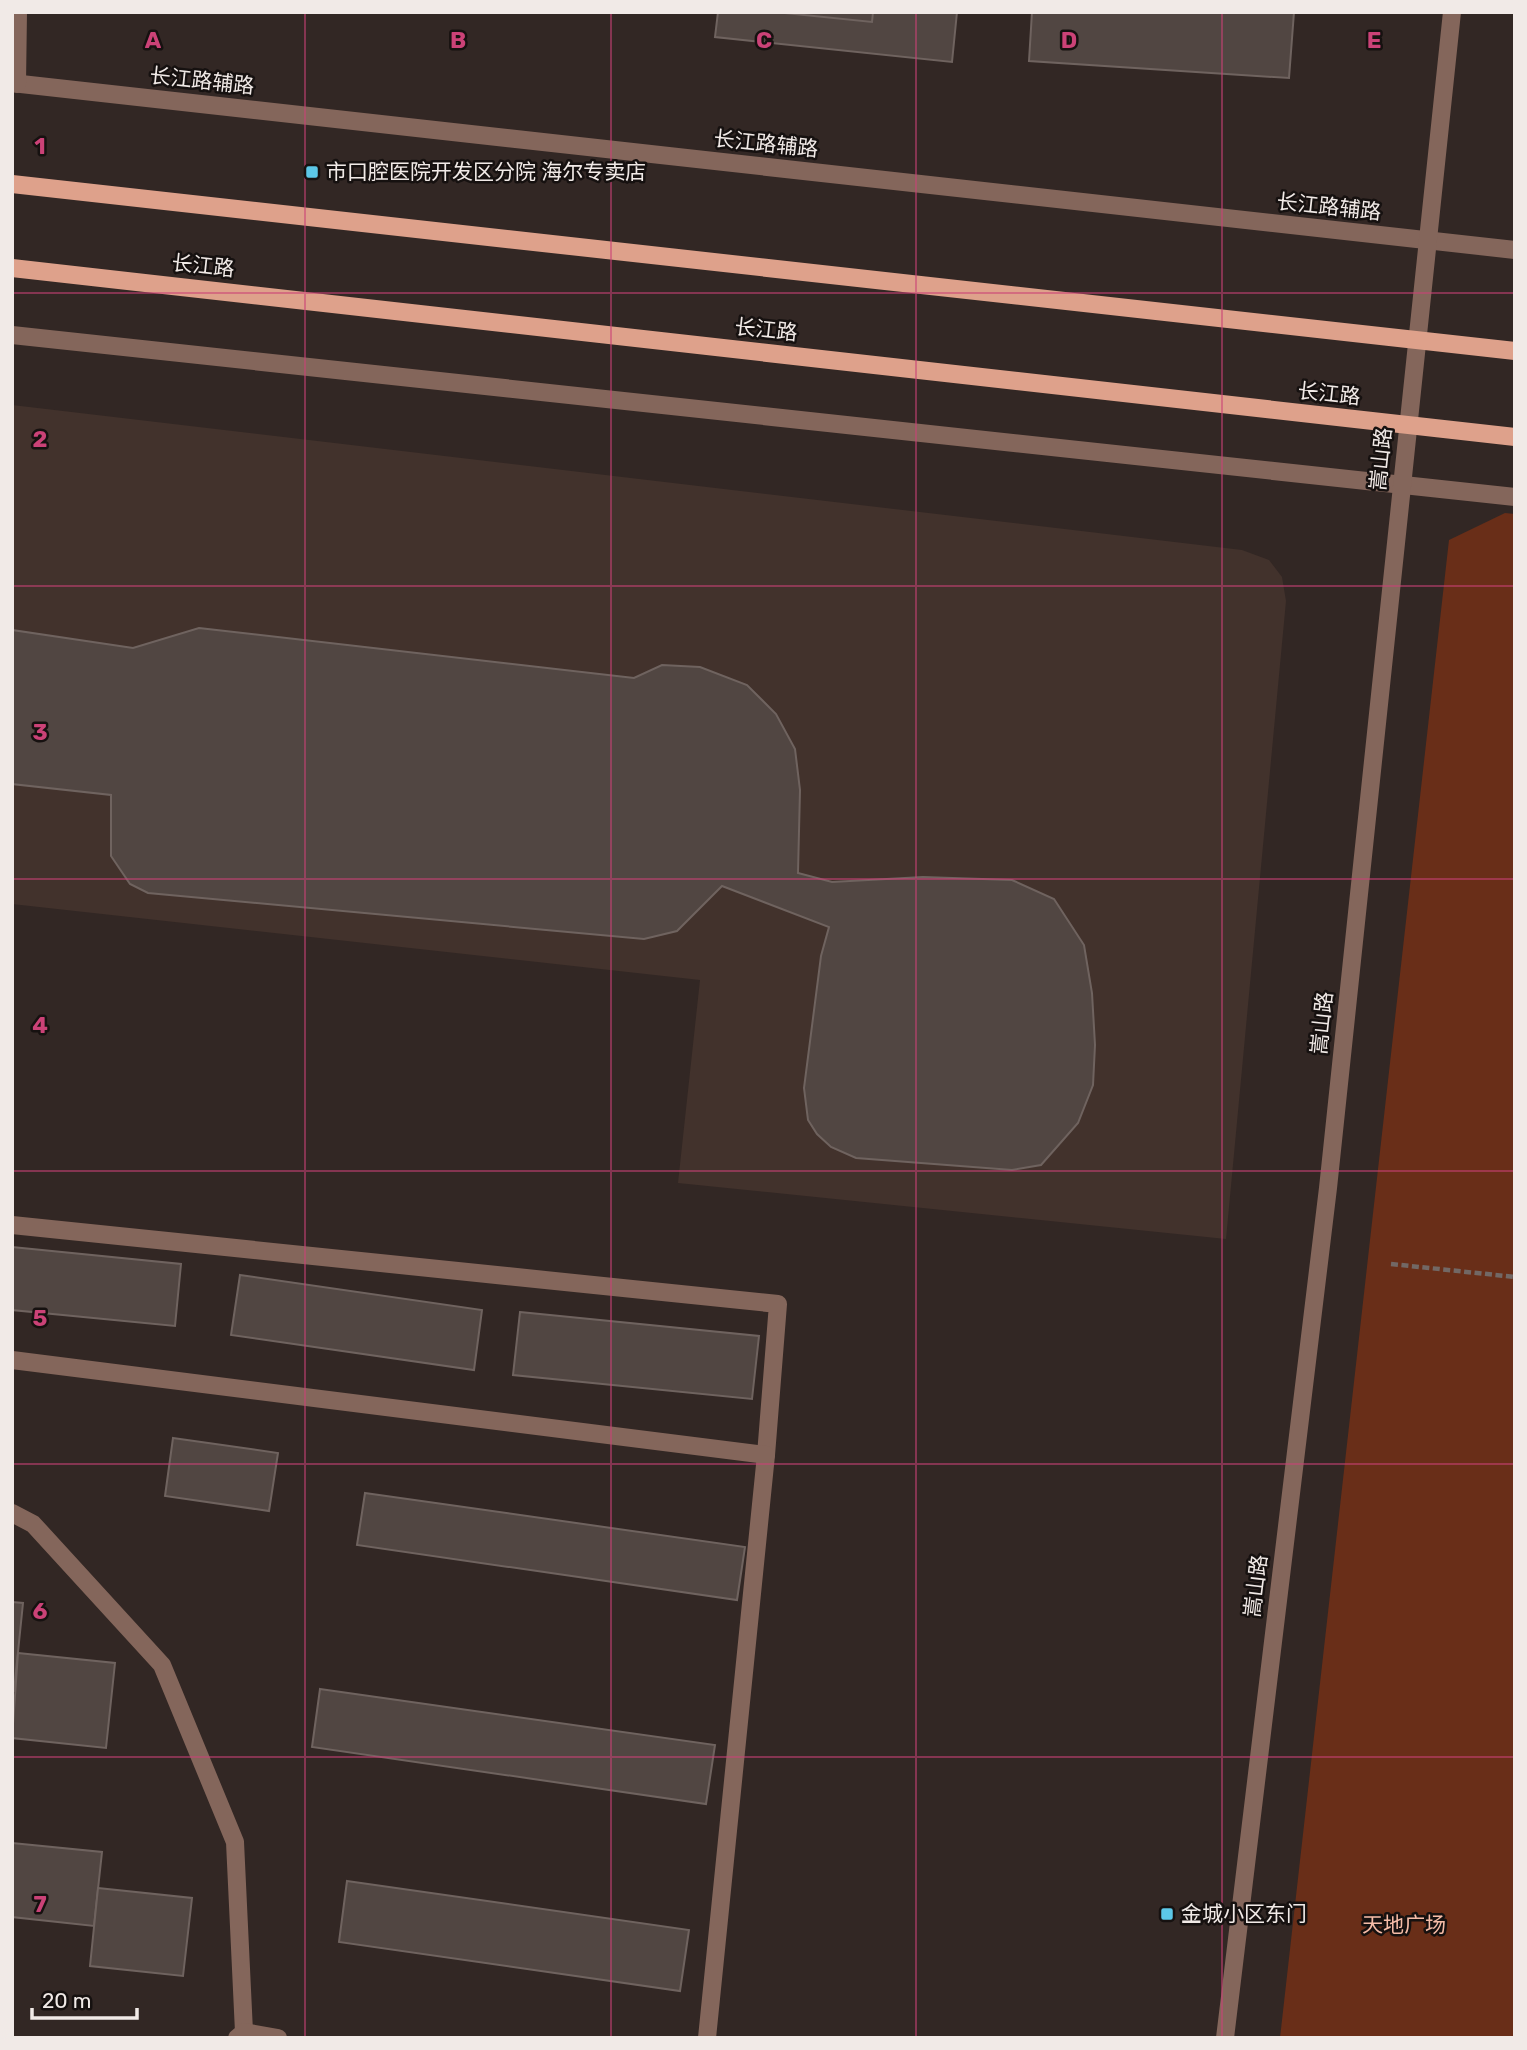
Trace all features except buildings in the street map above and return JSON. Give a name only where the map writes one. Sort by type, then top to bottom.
[{"type":"main road","points":[[12,184],[1515,351]]},
{"type":"main road","name":"长江路","points":[[12,268],[1515,437]]},
{"type":"street","points":[[15,83],[18,12]]},
{"type":"street","name":"嵩山路","points":[[1225,2038],[1328,1188],[1452,12]]},
{"type":"street","name":"长江路辅路","points":[[15,83],[1515,250]]},
{"type":"street","points":[[12,335],[1515,497]]},
{"type":"street","points":[[12,1225],[778,1304],[766,1455],[706,2038]]},
{"type":"street","points":[[12,1360],[766,1455]]},
{"type":"street","points":[[12,1513],[33,1524],[162,1665],[235,1842],[240,2035],[278,2038]]},
{"type":"path","points":[[1391,1264],[1515,1277]]},
{"type":"shaded area","points":[[12,405],[1242,550],[1269,560],[1282,577],[1286,601],[1226,1239],[678,1183],[700,980],[12,904]]},
{"type":"green space","name":"天地广场","points":[[1505,513],[1515,514],[1515,2038],[1280,2038],[1449,540]]},
{"type":"place","name":"市口腔医院开发区分院 海尔专卖店","points":[[312,172]]},
{"type":"place","name":"金城小区东门","points":[[1167,1914]]}]
